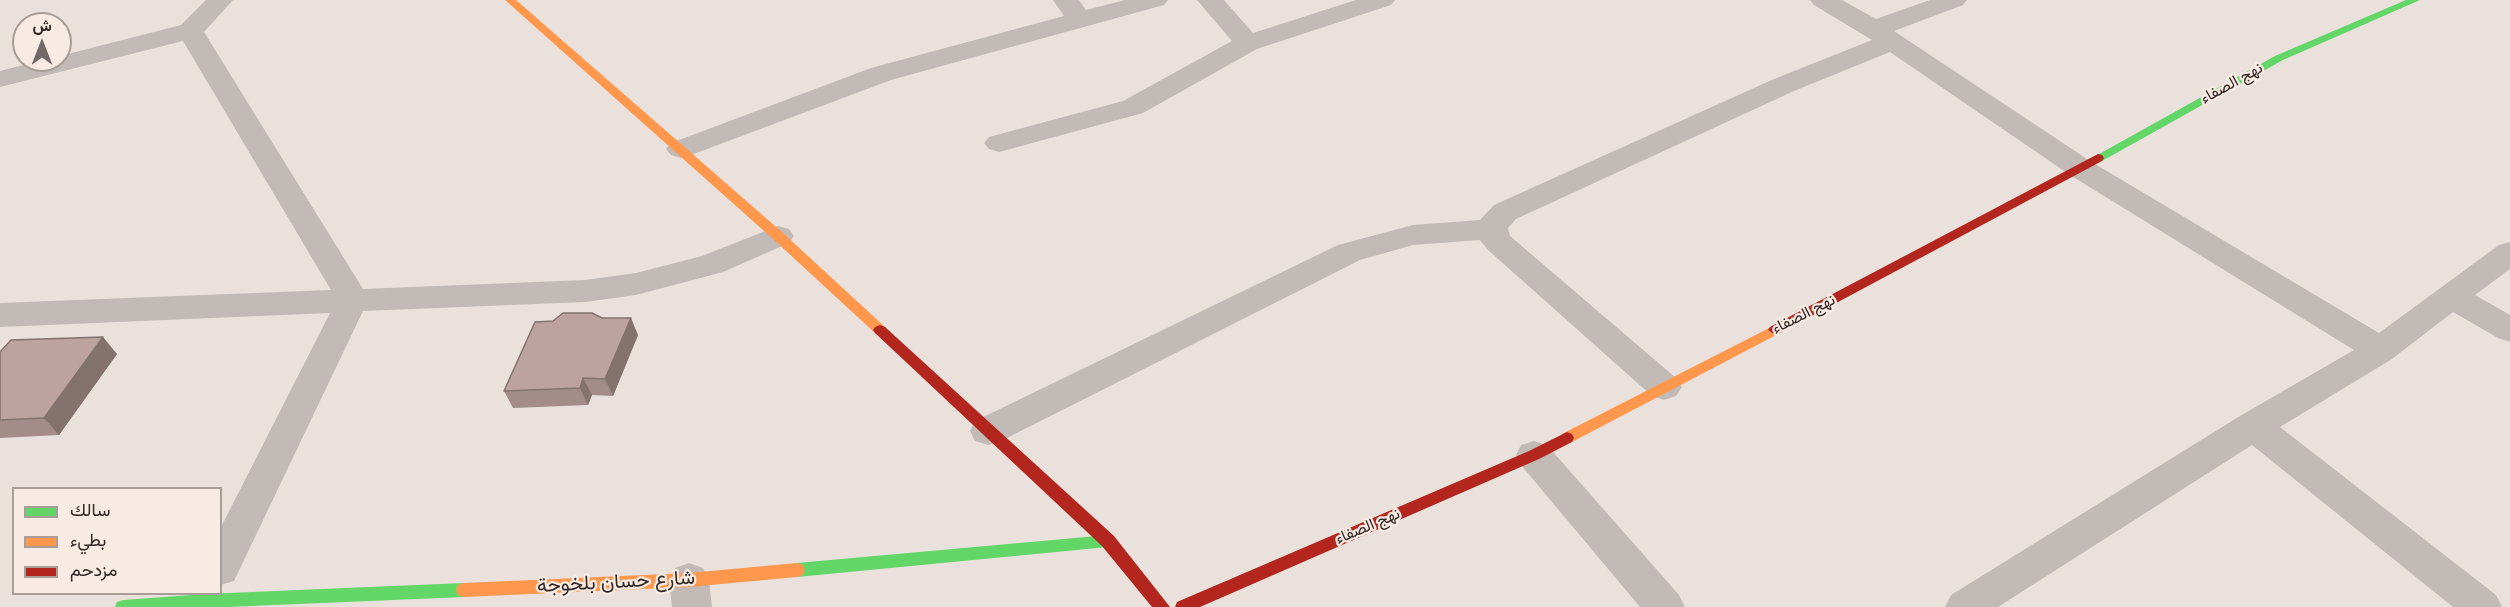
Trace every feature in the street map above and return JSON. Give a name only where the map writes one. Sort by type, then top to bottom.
[{"type":"street","points":[[0,79],[190,31],[220,0]]},
{"type":"street","points":[[510,0],[778,236],[1108,541],[1162,607]]},
{"type":"street","points":[[681,149],[881,74],[1072,10],[1155,0]]},
{"type":"street","points":[[1210,0],[1248,43]]},
{"type":"street","points":[[999,143],[1133,106],[1248,43],[1382,0]]},
{"type":"street","points":[[1823,0],[1883,35],[2080,168],[2380,350]]},
{"type":"street","points":[[1664,387],[1499,243],[1492,234],[1492,225],[1505,212],[1784,85],[1954,0]]},
{"type":"street","name":"نهج الصفاء","points":[[1183,607],[1534,455],[1839,297],[2279,58],[2415,0]]},
{"type":"street","points":[[190,31],[353,299]]},
{"type":"street","points":[[988,431],[1349,252],[1413,235],[1492,229]]},
{"type":"street","points":[[0,315],[585,291],[636,284],[712,264],[778,236]]},
{"type":"street","points":[[1965,607],[2253,426],[2380,350],[2510,253]]},
{"type":"street","points":[[2452,297],[2510,330]]},
{"type":"street","points":[[222,566],[353,299]]},
{"type":"street","points":[[2253,426],[2482,607]]},
{"type":"street","points":[[1534,455],[1665,607]]},
{"type":"street","name":"شارع حسان بلخوجة","points":[[222,588],[690,593],[1108,541]]},
{"type":"street","name":"شارع حسان بلخوجة","points":[[123,607],[179,595]]},
{"type":"building","points":[[563,313],[592,313],[602,318],[631,318],[605,379],[583,378],[580,388],[504,391],[535,322],[553,321]]},
{"type":"building","points":[[103,337],[44,418],[0,420],[0,352],[11,340]]},
{"type":"traffic: fast","points":[[2098,158],[2279,58],[2415,0]]},
{"type":"traffic: fast","points":[[797,570],[1108,541]]},
{"type":"traffic: fast","points":[[123,607],[205,601],[464,590]]},
{"type":"traffic: slow","points":[[510,0],[778,236],[880,330]]},
{"type":"traffic: slow","points":[[1567,438],[1775,330]]},
{"type":"traffic: slow","points":[[464,590],[689,580],[797,570]]},
{"type":"traffic: jam","points":[[1775,330],[2098,158]]},
{"type":"traffic: jam","points":[[880,330],[1108,541],[1162,607]]},
{"type":"traffic: jam","points":[[1183,607],[1534,455],[1567,438]]}]
